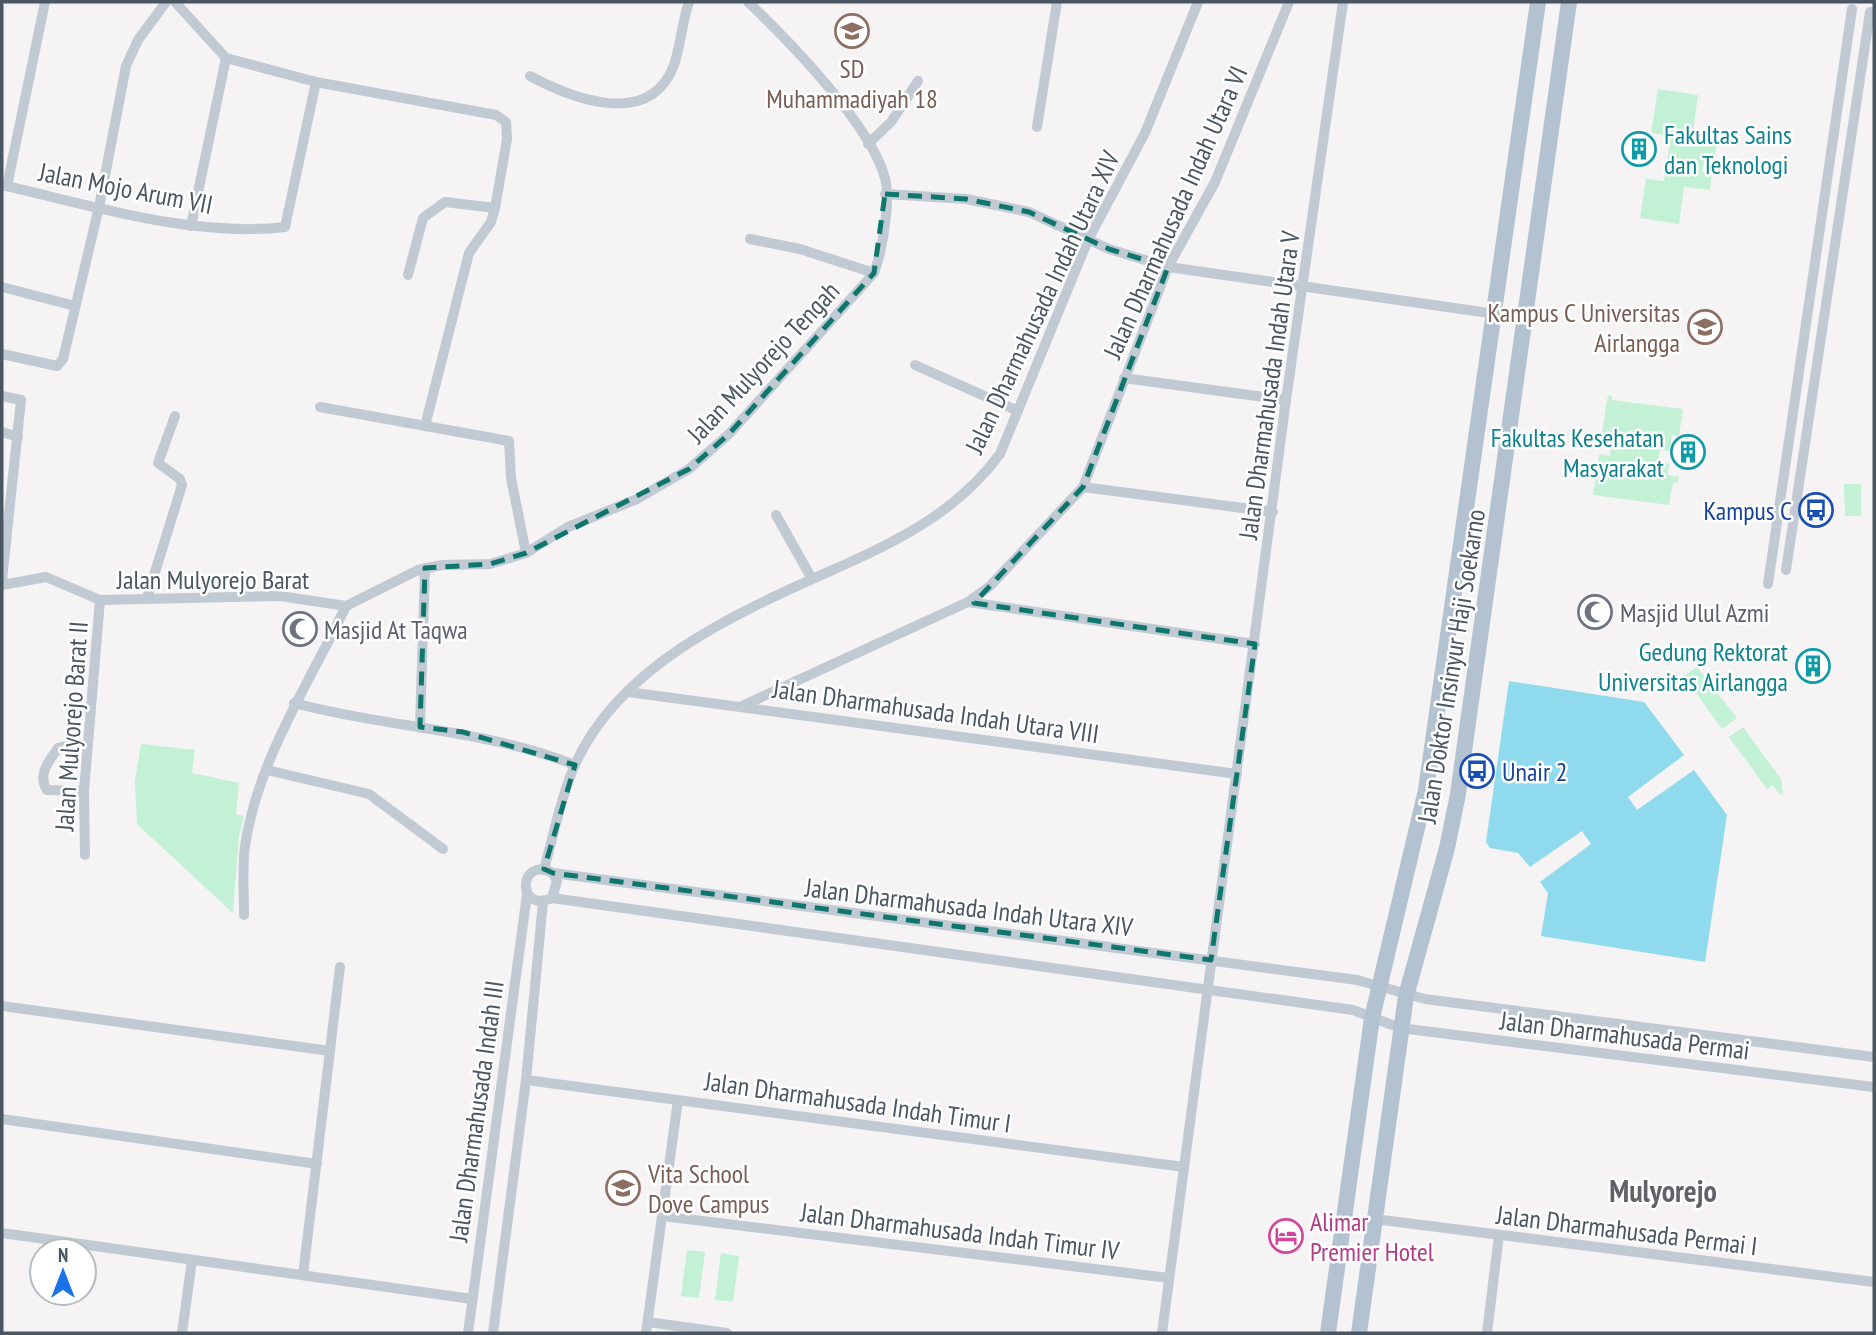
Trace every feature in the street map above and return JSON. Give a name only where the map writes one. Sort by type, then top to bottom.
[{"type":"main road","name":"Jalan Doktor Insinyur Haji Soekarno","points":[[1328,1333],[1372,1018],[1426,790],[1496,314],[1538,2]]},
{"type":"main road","name":"Jalan Doktor Insinyur Haji Soekarno","points":[[1359,1333],[1406,996],[1447,848],[1458,794],[1569,2]]},
{"type":"street","points":[[4,186],[45,2]]},
{"type":"street","points":[[2,354],[57,366],[63,359],[99,206],[126,66],[138,40],[166,2]]},
{"type":"street","points":[[175,2],[226,58],[316,82],[496,115],[506,122],[507,139],[495,208],[491,222],[469,253],[425,426]]},
{"type":"street","points":[[530,76],[599,103],[624,105],[647,98],[664,83],[673,67],[689,2]]},
{"type":"street","name":"Jalan Mulyorejo Tengah","points":[[346,606],[384,585],[425,568],[490,564],[526,552],[568,527],[637,499],[689,469],[729,434],[874,273],[880,258],[886,180],[853,117],[748,2]]},
{"type":"street","points":[[1037,127],[1057,2]]},
{"type":"street","name":"Jalan Dharmahusada Indah Utara XIV","points":[[1198,2],[1145,133],[1088,240],[1000,454],[943,512],[907,536],[696,636],[628,692],[601,722],[575,765],[548,871],[1357,980],[1379,987]]},
{"type":"street","name":"Jalan Dharmahusada Indah Utara VI","points":[[742,706],[968,602],[990,586],[1083,487],[1168,267],[1214,182],[1289,2]]},
{"type":"street","name":"Jalan Dharmahusada Indah Utara V","points":[[1162,1333],[1286,400],[1343,2]]},
{"type":"street","points":[[1768,584],[1852,9]]},
{"type":"street","points":[[1786,570],[1870,12]]},
{"type":"street","points":[[191,226],[226,58]]},
{"type":"street","points":[[869,144],[891,122],[918,81]]},
{"type":"street","name":"Jalan Mojo Arum VII","points":[[4,186],[191,226],[232,229],[285,227],[316,82]]},
{"type":"street","points":[[885,194],[931,194],[1001,205],[1054,222],[1088,240],[1168,267],[1496,314]]},
{"type":"street","points":[[408,275],[423,218],[445,202],[495,208]]},
{"type":"street","points":[[750,239],[790,246],[874,273]]},
{"type":"street","points":[[2,287],[75,306]]},
{"type":"street","points":[[915,365],[1018,411]]},
{"type":"street","points":[[1124,377],[1286,400]]},
{"type":"street","points":[[2,396],[21,400],[2,583]]},
{"type":"street","points":[[320,407],[509,441],[511,478],[526,552]]},
{"type":"street","points":[[147,598],[182,485],[180,479],[158,463],[176,416]]},
{"type":"street","points":[[2,432],[18,437]]},
{"type":"street","points":[[1083,487],[1273,512]]},
{"type":"street","points":[[776,515],[812,579]]},
{"type":"street","points":[[420,727],[425,568]]},
{"type":"street","name":"Jalan Mulyorejo Barat","points":[[2,583],[46,577],[100,600],[280,596],[346,606]]},
{"type":"street","name":"Jalan Mulyorejo Barat II","points":[[85,855],[83,791],[100,600]]},
{"type":"street","points":[[968,602],[1255,643]]},
{"type":"street","points":[[244,915],[245,847],[257,792],[294,703],[346,606]]},
{"type":"street","name":"Jalan Dharmahusada Indah Utara VIII","points":[[628,692],[1237,774]]},
{"type":"street","points":[[294,703],[367,720],[475,735],[545,753],[575,765]]},
{"type":"street","points":[[68,747],[58,748],[51,758],[43,773],[44,786],[47,790],[83,791]]},
{"type":"street","points":[[267,770],[369,794],[443,849]]},
{"type":"street","points":[[535,870],[548,871],[557,890],[548,900],[534,900],[527,894],[525,885],[528,876],[535,870]]},
{"type":"street","name":"Jalan Dharmahusada Indah III","points":[[468,1333],[527,894]]},
{"type":"street","name":"Jalan Dharmahusada Indah Utara XIV","points":[[548,900],[1353,1010],[1372,1018]]},
{"type":"street","name":"Jalan Dharmahusada Indah III","points":[[493,1333],[548,900]]},
{"type":"street","points":[[303,1275],[340,967]]},
{"type":"street","name":"Jalan Dharmahusada Permai","points":[[1379,987],[1406,996],[1874,1057]]},
{"type":"street","points":[[2,1006],[330,1051]]},
{"type":"street","name":"Jalan Dharmahusada Permai","points":[[1372,1018],[1401,1028],[1874,1087]]},
{"type":"street","name":"Jalan Dharmahusada Indah Timur I","points":[[526,1080],[1184,1167]]},
{"type":"street","points":[[678,1100],[647,1328],[727,1333]]},
{"type":"street","points":[[2,1119],[317,1164]]},
{"type":"street","name":"Jalan Dharmahusada Indah Timur IV","points":[[662,1216],[1169,1278]]},
{"type":"street","name":"Jalan Dharmahusada Permai I","points":[[1374,1219],[1874,1282]]},
{"type":"street","points":[[2,1233],[472,1299]]},
{"type":"street","points":[[1487,1333],[1499,1235]]},
{"type":"street","points":[[181,1333],[191,1260]]},
{"type":"highlighted area","points":[[885,194],[966,199],[1029,212],[1109,249],[1168,267],[1083,487],[974,603],[1255,644],[1211,960],[553,873],[544,869],[575,765],[463,732],[420,727],[425,568],[490,564],[526,553],[689,469],[729,434],[874,273]]},
{"type":"green space","points":[[1658,89],[1698,95],[1692,139],[1717,143],[1715,156],[1705,155],[1702,172],[1712,174],[1710,190],[1684,187],[1679,224],[1640,218],[1646,179],[1664,181],[1671,136],[1651,133]]},
{"type":"green space","points":[[1608,395],[1612,396],[1612,400],[1683,409],[1679,436],[1672,435],[1670,451],[1660,450],[1658,461],[1669,463],[1668,475],[1679,477],[1678,483],[1673,482],[1669,505],[1593,495],[1599,454],[1610,456],[1612,441],[1601,439]]},
{"type":"green space","points":[[1844,484],[1861,484],[1861,516],[1845,516]]},
{"type":"green space","points":[[1697,667],[1737,718],[1722,729],[1684,676]]},
{"type":"green space","points":[[1743,727],[1781,779],[1783,793],[1780,795],[1773,785],[1767,789],[1729,737]]},
{"type":"green space","points":[[141,744],[195,750],[192,773],[239,783],[236,814],[244,816],[239,836],[233,913],[137,824],[135,781]]},
{"type":"green space","points":[[687,1250],[705,1252],[699,1298],[681,1296]]},
{"type":"green space","points":[[721,1253],[739,1256],[733,1302],[715,1300]]},
{"type":"water","points":[[1509,681],[1644,702],[1684,755],[1628,797],[1637,810],[1694,770],[1727,815],[1705,962],[1541,936],[1548,893],[1540,882],[1591,844],[1582,831],[1530,867],[1518,853],[1490,848],[1486,842]]},
{"type":"place","name":"SD Muhammadiyah 18","points":[[852,31]]},
{"type":"place","name":"Fakultas Sains dan Teknologi","points":[[1639,149]]},
{"type":"place","name":"Kampus C Universitas Airlangga","points":[[1705,327]]},
{"type":"place","name":"Fakultas Kesehatan Masyarakat","points":[[1688,452]]},
{"type":"place","name":"Kampus C","points":[[1816,510]]},
{"type":"place","name":"Masjid Ulul Azmi","points":[[1595,612]]},
{"type":"place","name":"Masjid At Taqwa","points":[[300,629]]},
{"type":"place","name":"Gedung Rektorat Universitas Airlangga","points":[[1813,666]]},
{"type":"place","name":"Unair 2","points":[[1477,771]]},
{"type":"place","name":"Vita School Dove Campus","points":[[623,1188]]},
{"type":"place","name":"Alimar Premier Hotel","points":[[1286,1236]]},
{"type":"district","name":"Mulyorejo","points":[[1663,1190]]}]
